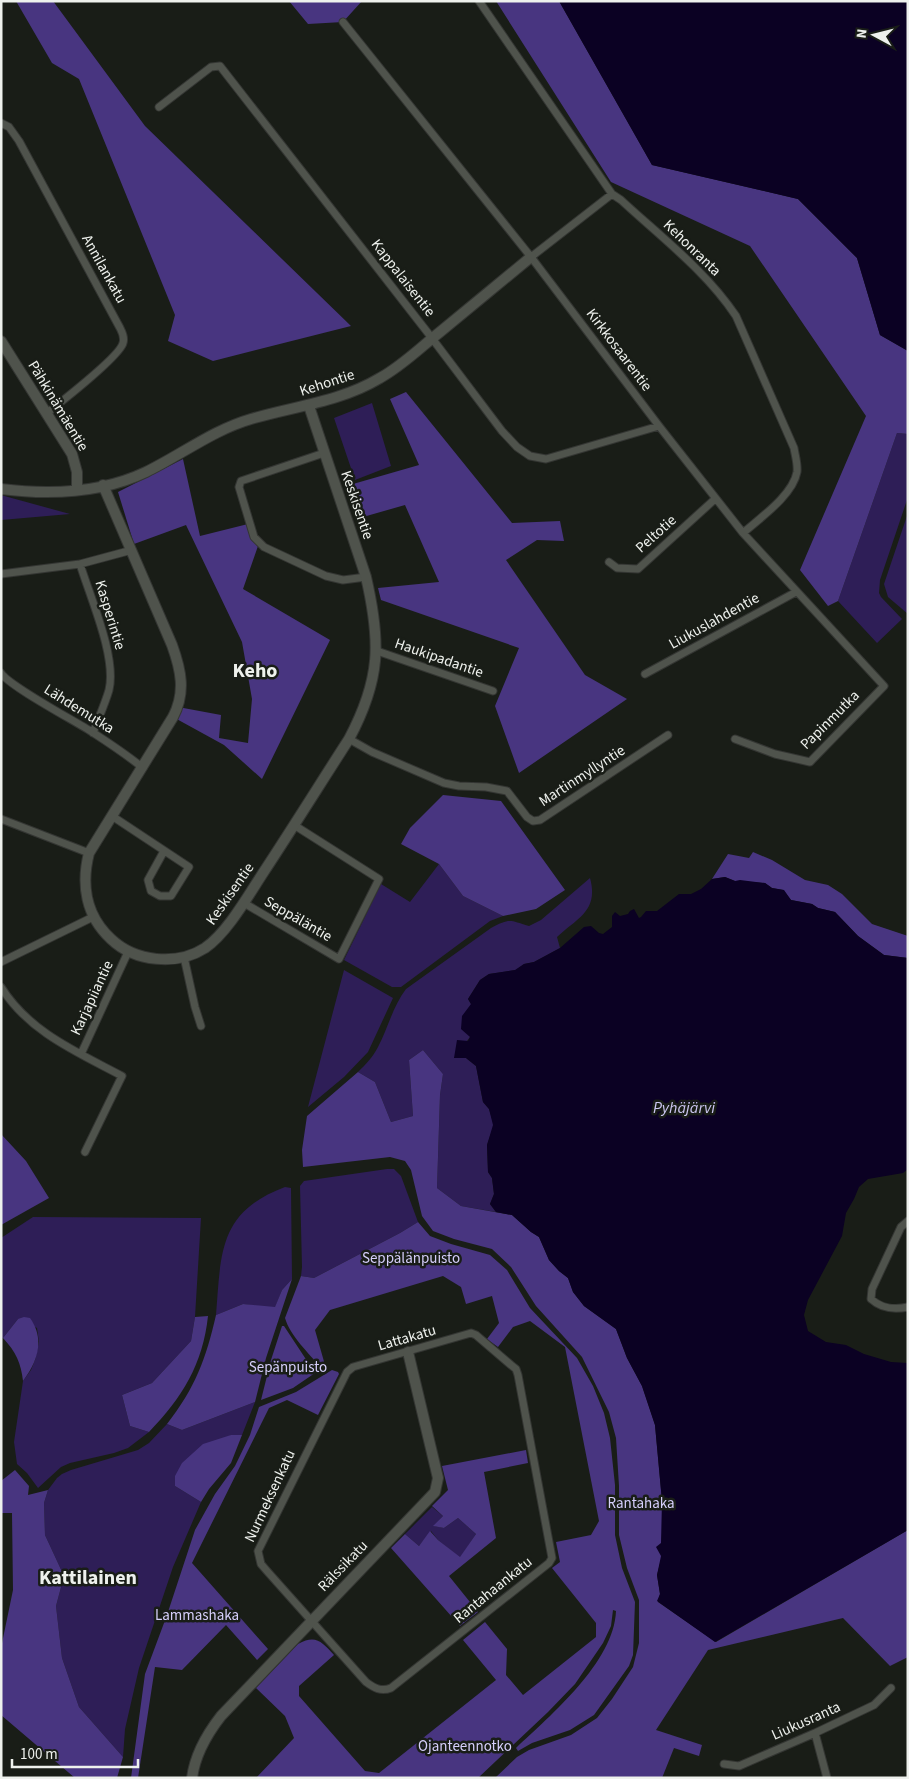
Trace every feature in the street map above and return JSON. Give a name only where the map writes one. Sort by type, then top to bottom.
[{"type":"street","name":"Kehonranta","points":[[479,1],[612,194],[702,273],[736,316],[794,448],[797,472],[786,494],[743,533]]},
{"type":"street","name":"Kirkkosaarentie","points":[[344,22],[531,257],[743,533],[884,686]]},
{"type":"street","name":"Kappalaisentie","points":[[158,107],[211,68],[220,66],[502,431],[516,447],[530,456],[546,459],[660,426]]},
{"type":"street","name":"Annilankatu","points":[[1,123],[9,127],[19,141],[124,338],[119,350],[88,380],[47,413]]},
{"type":"street","name":"Kehontie","points":[[1,488],[39,492],[76,490],[128,480],[146,472],[207,437],[250,419],[309,406],[360,390],[383,377],[432,339],[531,257],[612,194]]},
{"type":"street","name":"Pähkinämäentie","points":[[1,341],[72,454],[77,472],[76,490]]},
{"type":"street","name":"Keskisentie","points":[[103,485],[172,645],[182,677],[181,696],[178,707],[143,768],[89,853],[86,866],[85,892],[92,917],[108,937],[128,952],[150,958],[168,959],[184,957],[205,948],[218,938],[244,902],[349,740],[366,703],[375,668],[377,651],[376,628],[366,577],[309,406]]},
{"type":"street","points":[[324,453],[241,481],[240,487],[254,536],[264,547],[326,576],[343,580],[366,577]]},
{"type":"street","name":"Peltotie","points":[[609,562],[617,568],[638,569],[716,498]]},
{"type":"street","points":[[1,574],[80,564],[132,550]]},
{"type":"street","name":"Kasperintie","points":[[80,564],[111,664],[109,689],[93,733]]},
{"type":"street","name":"Liukuslahdentie","points":[[645,674],[796,592]]},
{"type":"street","name":"Haukipadantie","points":[[377,651],[493,691]]},
{"type":"street","name":"Lähdemutka","points":[[1,672],[3,676],[17,686],[93,733],[143,768]]},
{"type":"street","name":"Papinmutka","points":[[735,740],[775,754],[810,762],[884,686]]},
{"type":"street","name":"Martinmyllyntie","points":[[349,740],[444,783],[507,791],[533,821],[540,820],[668,735]]},
{"type":"street","points":[[112,816],[189,867],[171,896],[160,896],[151,891],[148,880],[164,851]]},
{"type":"street","points":[[1,819],[89,853]]},
{"type":"street","name":"Seppäläntie","points":[[244,902],[339,959],[379,879],[294,825]]},
{"type":"street","points":[[1,962],[92,917]]},
{"type":"street","name":"Karjapiiantie","points":[[81,1054],[128,952]]},
{"type":"street","points":[[184,957],[201,1026]]},
{"type":"street","points":[[1,987],[18,1010],[36,1027],[57,1042],[122,1076],[85,1152]]},
{"type":"street","points":[[908,1221],[900,1228],[872,1289],[871,1299],[878,1305],[895,1309],[908,1307]]},
{"type":"street","name":"Lattakatu","points":[[347,1372],[353,1368],[471,1333],[476,1334]]},
{"type":"street","name":"Rantahaankatu","points":[[311,1621],[366,1682],[376,1689],[387,1690],[549,1563],[552,1558],[516,1369],[476,1334]]},
{"type":"street","name":"Rälssikatu","points":[[192,1778],[196,1759],[203,1744],[221,1716],[435,1492],[438,1478],[408,1352]]},
{"type":"street","name":"Nurmeksenkatu","points":[[311,1621],[261,1564],[258,1551],[347,1372]]},
{"type":"street","name":"Liukusranta","points":[[724,1764],[739,1766],[815,1733],[874,1705],[892,1688]]},
{"type":"street","points":[[815,1733],[827,1778]]},
{"type":"shaded area","points":[[372,403],[391,466],[355,480],[334,418]]},
{"type":"shaded area","points":[[897,433],[908,434],[908,497],[880,580],[879,593],[902,619],[877,643],[838,601]]},
{"type":"shaded area","points":[[1,495],[8,497],[70,514],[1,520]]},
{"type":"shaded area","points":[[908,513],[908,614],[888,597],[884,584]]},
{"type":"shaded area","points":[[439,864],[463,896],[503,916],[490,921],[401,987],[392,987],[344,960],[381,884],[410,902]]},
{"type":"shaded area","points":[[590,878],[592,889],[589,906],[579,919],[557,937],[560,948],[534,962],[524,964],[516,970],[489,974],[480,980],[468,999],[471,1004],[470,1037],[454,1058],[466,1058],[476,1066],[483,1102],[489,1109],[494,1125],[487,1145],[488,1172],[492,1178],[494,1194],[490,1204],[496,1212],[461,1206],[437,1188],[440,1095],[443,1074],[423,1050],[409,1060],[413,1116],[391,1122],[375,1082],[358,1072],[376,1051],[406,989],[491,928],[506,921],[529,926],[541,920]]},
{"type":"shaded area","points":[[344,970],[393,998],[368,1052],[344,1077],[308,1107]]},
{"type":"shaded area","points":[[394,1169],[401,1176],[418,1222],[314,1278],[301,1276],[300,1186],[304,1181]]},
{"type":"shaded area","points":[[285,1187],[291,1188],[292,1279],[282,1290],[275,1308],[243,1304],[216,1315],[222,1254],[235,1222],[247,1209],[263,1197]]},
{"type":"shaded area","points":[[33,1217],[201,1218],[195,1317],[191,1341],[152,1383],[122,1395],[130,1426],[149,1432],[128,1448],[61,1467],[38,1488],[27,1473],[17,1464],[14,1442],[23,1381],[31,1370],[39,1342],[37,1328],[18,1319],[3,1338],[1,1337],[1,1238]]},
{"type":"shaded area","points":[[255,1402],[242,1435],[231,1435],[175,1486],[201,1502],[173,1567],[139,1668],[125,1729],[123,1757],[79,1707],[62,1658],[56,1606],[64,1576],[45,1535],[44,1503],[48,1490],[57,1478],[71,1470],[138,1450],[149,1443],[167,1424],[182,1430]]},
{"type":"shaded area","points":[[432,1507],[443,1516],[434,1526],[444,1528],[458,1518],[476,1534],[460,1558],[438,1540],[431,1531],[419,1546],[405,1534]]},
{"type":"green space","points":[[16,1],[53,1],[145,126],[351,326],[213,361],[168,341],[175,315],[79,79],[52,63]]},
{"type":"green space","points":[[289,1],[362,1],[343,22],[308,24]]},
{"type":"green space","points":[[496,1],[559,1],[652,165],[798,199],[857,258],[880,335],[908,351],[908,434],[897,433],[838,601],[828,606],[800,570],[866,416],[750,246],[611,182]]},
{"type":"green space","points":[[406,392],[512,523],[560,521],[564,541],[537,540],[506,560],[585,675],[627,699],[519,773],[495,706],[519,648],[381,600],[378,588],[439,582],[405,505],[356,519],[346,486],[419,465],[390,399]]},
{"type":"green space","points":[[183,459],[200,536],[248,524],[252,539],[258,546],[243,589],[330,640],[262,779],[224,745],[173,717],[178,707],[221,715],[219,738],[248,743],[252,699],[242,642],[186,525],[134,544],[118,492]]},
{"type":"green space","points":[[443,795],[501,801],[565,890],[536,909],[503,916],[463,896],[439,864],[401,844],[410,828]]},
{"type":"green space","points":[[753,852],[772,860],[805,880],[828,885],[842,894],[872,924],[908,936],[908,958],[884,955],[858,936],[835,912],[818,908],[812,904],[791,900],[783,890],[772,888],[765,883],[735,881],[725,877],[712,879],[728,854],[749,858]]},
{"type":"green space","name":"Rantahaka","points":[[423,1050],[443,1074],[440,1095],[437,1188],[461,1206],[512,1215],[539,1237],[549,1260],[568,1278],[573,1292],[584,1306],[616,1329],[627,1358],[642,1386],[655,1425],[662,1501],[662,1556],[657,1575],[660,1594],[658,1602],[716,1642],[908,1530],[908,1657],[890,1666],[843,1618],[708,1650],[656,1730],[702,1745],[699,1756],[674,1748],[662,1778],[495,1778],[517,1757],[529,1750],[571,1735],[597,1718],[633,1667],[639,1643],[639,1600],[627,1568],[619,1535],[619,1486],[616,1438],[609,1412],[582,1357],[536,1306],[511,1267],[492,1249],[454,1239],[433,1231],[422,1216],[411,1170],[405,1161],[390,1157],[303,1167],[302,1150],[307,1116],[358,1072],[375,1082],[391,1122],[413,1116],[409,1060]]},
{"type":"green space","points":[[1,1134],[26,1161],[49,1198],[1,1225]]},
{"type":"green space","points":[[418,1222],[430,1236],[490,1255],[507,1270],[530,1308],[577,1358],[593,1386],[604,1413],[610,1438],[615,1485],[615,1535],[622,1568],[635,1602],[633,1655],[629,1666],[594,1715],[570,1730],[532,1743],[518,1751],[516,1748],[562,1704],[593,1668],[613,1630],[616,1611],[613,1610],[611,1626],[603,1643],[575,1684],[478,1778],[256,1778],[294,1738],[285,1716],[256,1688],[298,1644],[304,1641],[318,1641],[326,1646],[334,1655],[299,1686],[299,1696],[365,1771],[379,1773],[496,1680],[463,1640],[485,1622],[507,1649],[506,1675],[523,1695],[596,1637],[596,1623],[552,1568],[560,1562],[556,1542],[591,1535],[599,1521],[565,1347],[530,1321],[513,1327],[498,1347],[487,1339],[499,1323],[492,1296],[466,1304],[461,1287],[443,1276],[330,1310],[315,1330],[325,1365],[321,1368],[295,1338],[287,1325],[285,1318],[301,1276],[314,1278]]},
{"type":"green space","points":[[292,1279],[266,1358],[255,1402],[182,1430],[167,1424],[185,1398],[198,1372],[208,1346],[216,1315],[243,1304],[275,1307],[282,1290]]},
{"type":"green space","points":[[208,1316],[196,1365],[181,1393],[149,1432],[130,1426],[122,1395],[152,1383],[191,1341],[195,1317]]},
{"type":"green space","points":[[30,1318],[35,1326],[38,1350],[33,1366],[23,1381],[17,1358],[3,1338],[18,1319]]},
{"type":"green space","name":"Sepänpuisto","points":[[282,1326],[284,1326],[315,1373],[293,1388],[261,1400],[271,1360]]},
{"type":"green space","name":"Lammashaka","points":[[332,1370],[339,1374],[318,1415],[287,1400],[269,1408],[192,1563],[268,1649],[257,1660],[226,1625],[182,1670],[155,1667],[138,1778],[131,1778],[145,1674],[195,1530],[215,1494],[235,1466],[250,1435],[259,1407],[296,1392]]},
{"type":"green space","points":[[231,1435],[242,1435],[231,1463],[209,1489],[201,1502],[175,1486],[175,1476],[182,1463],[203,1444]]},
{"type":"green space","points":[[526,1450],[528,1463],[484,1472],[496,1538],[449,1576],[478,1612],[460,1626],[391,1548],[405,1534],[419,1546],[430,1531],[438,1540],[460,1557],[476,1534],[458,1518],[444,1528],[433,1526],[443,1516],[432,1506],[448,1490],[442,1466]]},
{"type":"green space","points":[[15,1470],[29,1486],[28,1495],[48,1490],[44,1503],[45,1535],[64,1576],[56,1606],[62,1658],[79,1707],[123,1757],[117,1778],[75,1778],[1,1715],[1,1648],[13,1590],[12,1513],[1,1513],[1,1481]]},
{"type":"water","points":[[559,1],[908,2],[908,351],[880,335],[857,258],[798,199],[652,165]]},
{"type":"water","name":"Pyhäjärvi","points":[[725,877],[735,881],[765,883],[772,888],[784,890],[791,900],[812,904],[818,908],[835,912],[858,936],[884,955],[908,958],[908,1169],[903,1173],[868,1179],[859,1187],[846,1213],[842,1236],[808,1300],[804,1315],[808,1331],[826,1342],[846,1345],[864,1354],[891,1362],[908,1363],[908,1530],[715,1642],[657,1601],[660,1594],[657,1575],[661,1556],[656,1547],[661,1543],[662,1501],[655,1425],[642,1386],[627,1358],[616,1329],[584,1306],[573,1292],[568,1278],[549,1260],[539,1237],[512,1215],[496,1212],[490,1204],[494,1194],[492,1178],[488,1172],[487,1145],[493,1125],[489,1109],[483,1102],[476,1066],[466,1058],[454,1058],[457,1040],[468,1041],[470,1037],[461,1029],[462,1016],[471,1004],[468,999],[480,980],[489,974],[515,970],[524,964],[534,962],[560,948],[584,927],[591,926],[603,934],[612,927],[612,916],[615,912],[620,916],[628,914],[634,909],[639,918],[646,911],[657,911],[679,894],[691,894],[701,889],[712,879]]},
{"type":"district","name":"Keho","points":[[255,671]]},
{"type":"district","name":"Kattilainen","points":[[88,1578]]},
{"type":"park label","name":"Seppälänpuisto","points":[[411,1258]]},
{"type":"park label","name":"Ojanteennotko","points":[[465,1746]]}]
